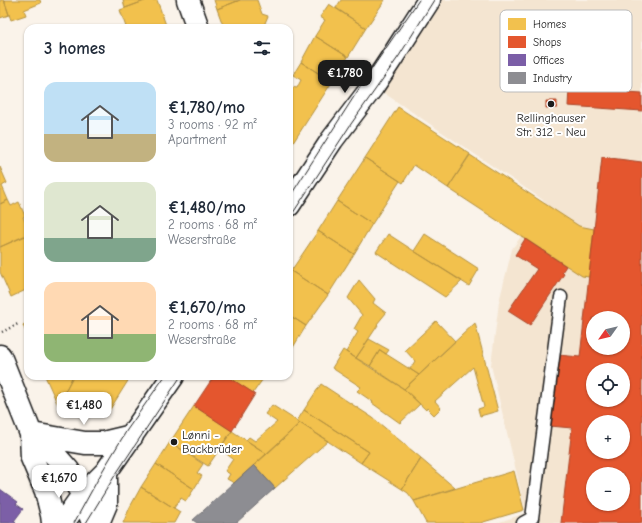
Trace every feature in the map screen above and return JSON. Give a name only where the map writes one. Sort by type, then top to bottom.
[{"type":"main road","points":[[188,0],[197,24]]},
{"type":"main road","points":[[293,200],[332,140],[381,74],[429,0]]},
{"type":"main road","points":[[0,356],[35,435],[68,470],[83,495],[93,523]]},
{"type":"main road","points":[[63,523],[83,495],[106,472],[170,380]]},
{"type":"main road","points":[[35,435],[85,443],[103,443],[132,436]]},
{"type":"main road","points":[[35,435],[32,458],[46,490],[53,523]]},
{"type":"main road","points":[[98,523],[106,504],[106,472]]},
{"type":"lane","points":[[523,523],[532,518],[562,297]]},
{"type":"path","points":[[0,333],[18,324]]},
{"type":"shaded area","points":[[431,0],[642,0],[642,523],[497,523],[526,513],[491,365],[499,302],[512,249],[546,202],[375,87]]},
{"type":"building: Homes","points":[[0,0],[4,0],[9,15],[0,18]]},
{"type":"building: Homes","points":[[4,0],[40,0],[41,3],[24,10],[26,15],[11,20]]},
{"type":"building: Homes","points":[[123,0],[147,0],[125,8]]},
{"type":"building: Homes","points":[[147,0],[157,0],[166,24],[125,24],[120,10]]},
{"type":"building: Homes","points":[[214,0],[240,0],[217,9]]},
{"type":"building: Homes","points":[[240,0],[257,0],[262,14],[268,16],[265,24],[223,24],[217,9]]},
{"type":"building: Homes","points":[[341,0],[385,0],[366,28],[336,8]]},
{"type":"building: Homes","points":[[329,4],[366,28],[348,57],[315,36],[325,20],[320,17]]},
{"type":"building: Homes","points":[[315,36],[348,57],[332,82],[301,62]]},
{"type":"building: Homes","points":[[301,62],[332,82],[293,143],[293,87],[297,88],[301,80],[293,75]]},
{"type":"building: Homes","points":[[398,107],[470,154],[448,188],[414,165],[403,183],[365,158]]},
{"type":"building: Homes","points":[[470,155],[579,226],[594,229],[589,277],[582,276],[448,188]]},
{"type":"building: Homes","points":[[365,158],[400,181],[372,224],[337,201]]},
{"type":"building: Homes","points":[[0,167],[7,183],[2,186],[8,200],[0,204]]},
{"type":"building: Homes","points":[[8,200],[11,206],[19,202],[24,214],[24,237],[0,247],[0,204]]},
{"type":"building: Homes","points":[[337,201],[372,224],[354,254],[318,231]]},
{"type":"building: Homes","points":[[318,231],[354,254],[328,295],[293,272],[293,268]]},
{"type":"building: Homes","points":[[388,234],[462,281],[445,297],[376,252]]},
{"type":"building: Homes","points":[[425,234],[479,269],[469,286],[414,251]]},
{"type":"building: Homes","points":[[24,236],[24,291],[11,297],[0,272],[0,247]]},
{"type":"building: Homes","points":[[293,272],[328,295],[306,326],[293,318]]},
{"type":"building: Homes","points":[[359,280],[375,299],[373,303],[386,313],[377,324],[378,325],[356,358],[346,352],[358,332],[354,329],[362,315],[348,298]]},
{"type":"building: Homes","points":[[293,318],[306,326],[293,347]]},
{"type":"building: Homes","points":[[436,321],[455,341],[419,375],[410,369],[415,361],[405,350]]},
{"type":"building: Homes","points":[[475,323],[498,411],[480,416],[478,409],[484,407],[473,367],[435,401],[441,408],[434,415],[427,408],[426,410],[404,389]]},
{"type":"building: Homes","points":[[369,339],[389,350],[386,354],[380,350],[370,366],[356,358]]},
{"type":"building: Homes","points":[[343,350],[404,389],[420,404],[400,423],[357,391],[361,387],[332,368]]},
{"type":"building: Homes","points":[[380,350],[419,375],[404,389],[370,366]]},
{"type":"building: Homes","points":[[47,380],[71,380],[58,405]]},
{"type":"building: Homes","points":[[71,380],[128,380],[109,411],[58,405]]},
{"type":"building: Homes","points":[[233,380],[262,380],[253,393]]},
{"type":"building: Homes","points":[[321,384],[373,418],[421,458],[402,489],[361,463],[369,452],[304,410]]},
{"type":"building: Homes","points":[[272,405],[300,423],[267,454],[246,440],[249,437],[255,441],[277,422],[265,414]]},
{"type":"building: Homes","points":[[194,406],[232,431],[208,466],[170,442]]},
{"type":"building: Homes","points":[[304,410],[369,452],[361,463],[297,421]]},
{"type":"building: Homes","points":[[300,423],[328,441],[275,488],[254,465]]},
{"type":"building: Homes","points":[[232,431],[267,454],[234,483],[227,479],[230,474],[225,471],[233,459],[224,452],[225,449],[221,446]]},
{"type":"building: Homes","points":[[170,442],[203,464],[197,473],[202,476],[194,489],[156,464]]},
{"type":"building: Homes","points":[[421,459],[455,488],[414,501],[408,493],[402,489]]},
{"type":"building: Homes","points":[[156,464],[194,489],[186,501],[181,498],[174,508],[141,487]]},
{"type":"building: Homes","points":[[514,471],[524,510],[480,523],[426,523],[414,501]]},
{"type":"building: Homes","points":[[141,487],[180,512],[174,523],[123,523]]},
{"type":"building: Shops","points":[[569,92],[642,93],[642,111],[568,106]]},
{"type":"building: Shops","name":"Rellinghauser Str. 312 - Neu","points":[[546,101],[557,101],[557,108],[546,108]]},
{"type":"building: Shops","points":[[602,157],[642,162],[642,523],[561,523],[572,428],[550,426],[558,355],[580,357]]},
{"type":"building: Shops","points":[[525,239],[566,266],[562,272],[564,274],[530,325],[508,311],[537,269],[515,255]]},
{"type":"building: Shops","points":[[211,380],[233,380],[255,394],[232,431],[194,406]]},
{"type":"building: Offices","points":[[0,489],[18,502],[16,504],[23,509],[14,521],[16,523],[0,523]]},
{"type":"building: Industry","points":[[254,465],[275,488],[236,523],[197,523],[193,520]]},
{"type":"tram line","points":[[293,192],[373,67],[419,0]]},
{"type":"tram line","points":[[293,213],[351,124],[399,56],[434,0]]},
{"type":"tram line","points":[[74,523],[127,430],[162,380]]},
{"type":"tram line","points":[[86,523],[114,477],[178,380]]},
{"type":"place","name":"Rellinghauser Str. 312 - Neu","points":[[551,104]]},
{"type":"place","name":"Lønni - Backbrüder","points":[[174,442]]}]
